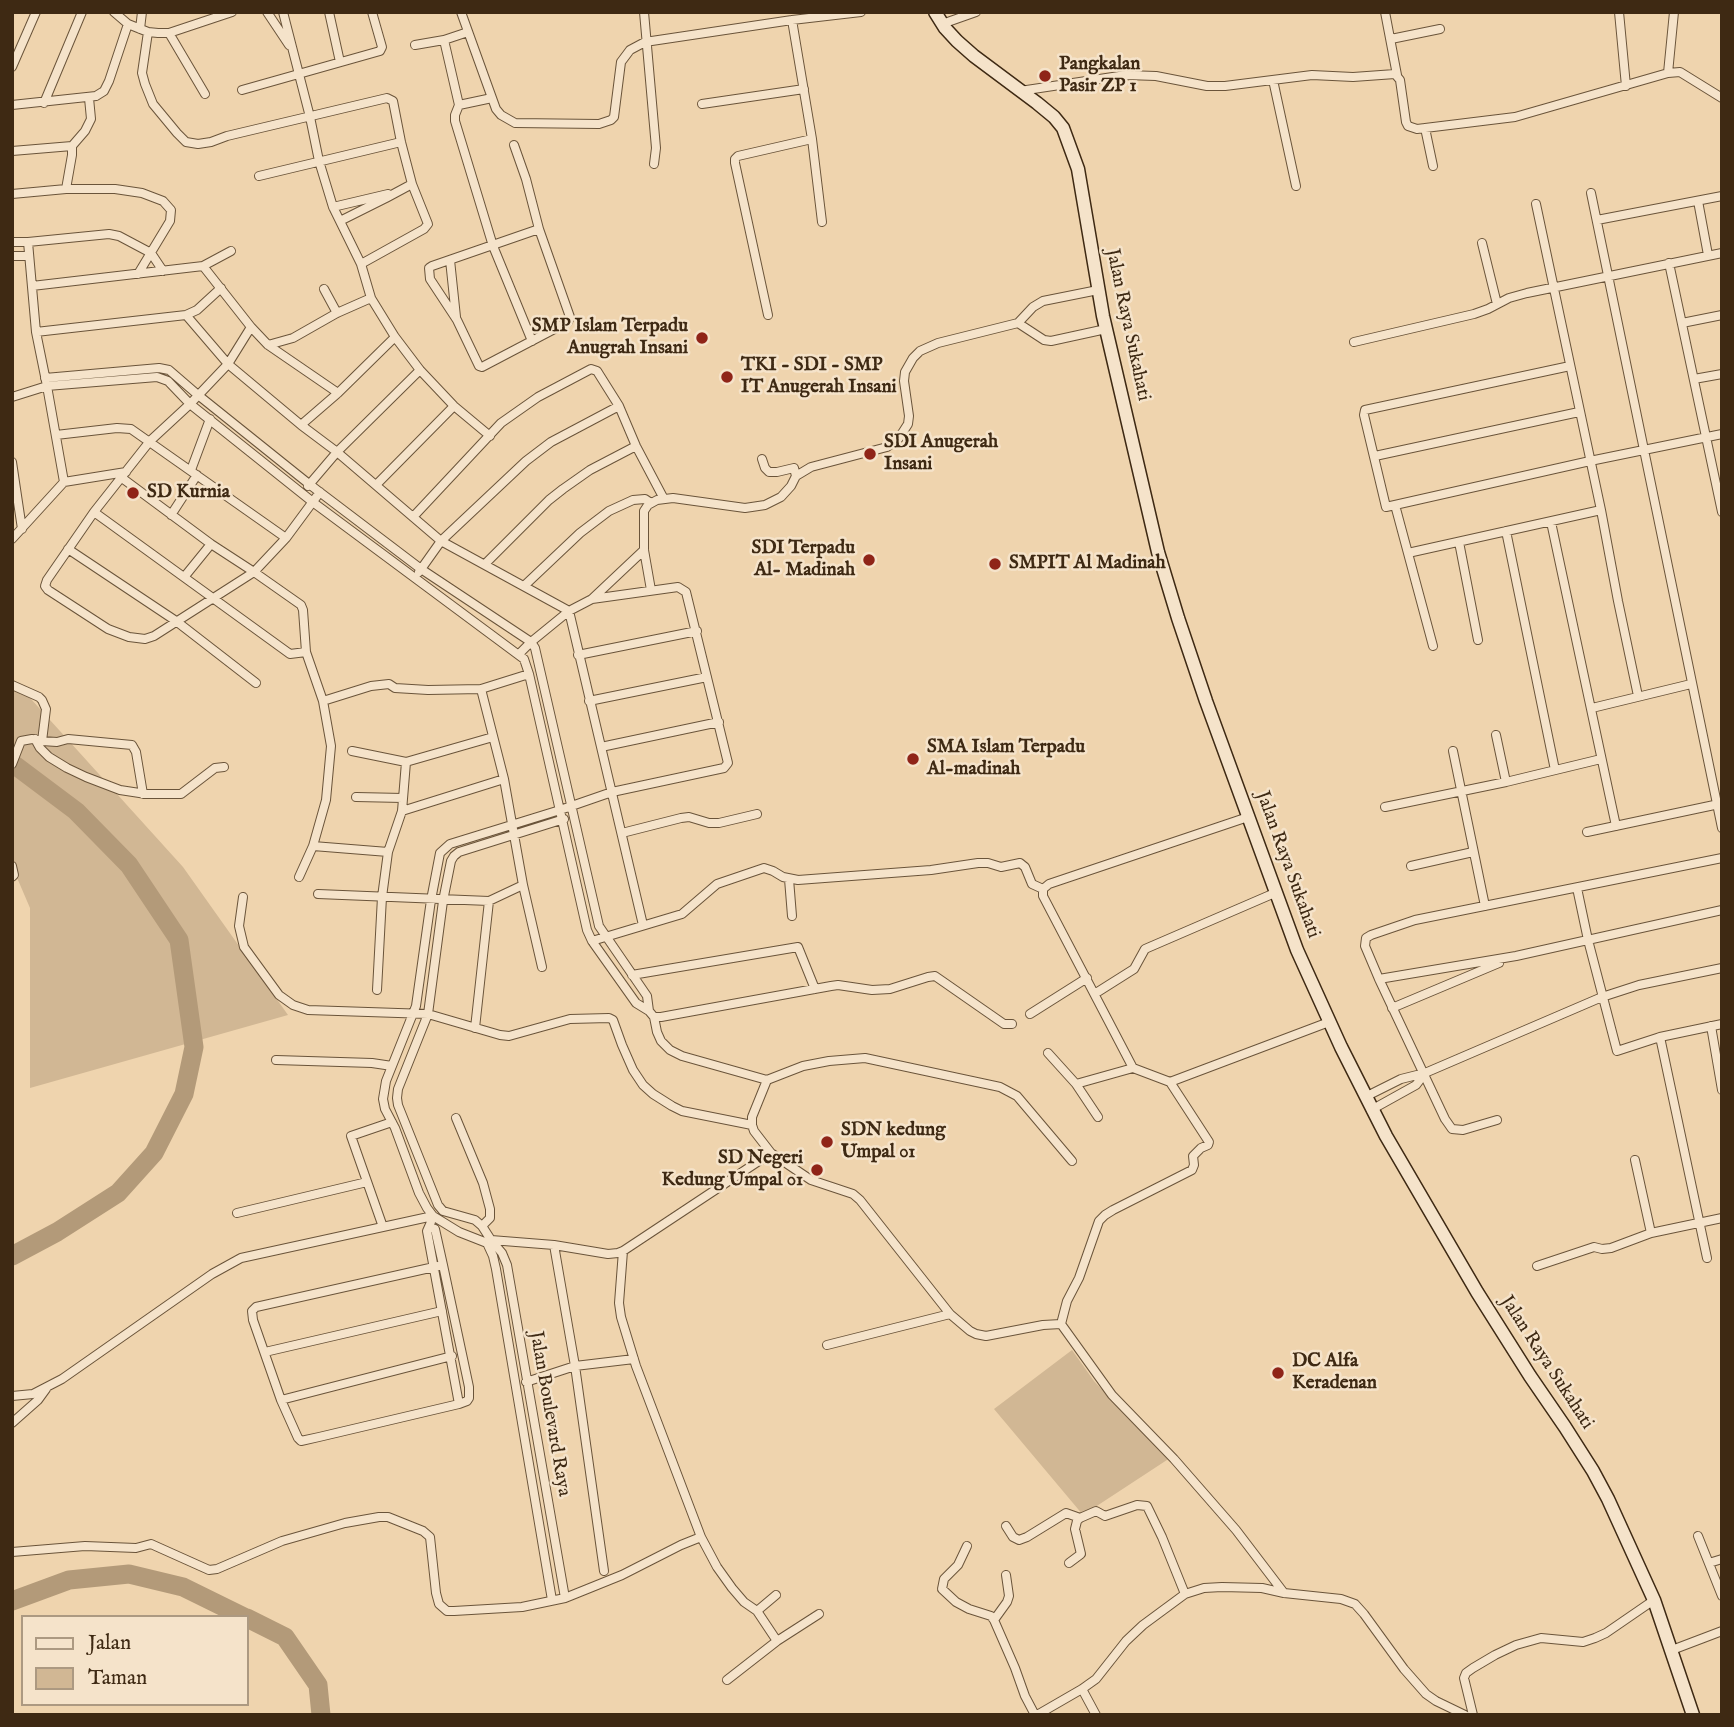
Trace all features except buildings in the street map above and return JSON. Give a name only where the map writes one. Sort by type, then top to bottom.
[{"type":"main road","name":"Jalan Raya Sukahati","points":[[935,12],[957,41],[1037,103],[1063,128],[1078,169],[1106,329],[1160,559],[1206,701],[1297,950],[1371,1110],[1477,1292],[1593,1471],[1654,1600],[1693,1715]]},
{"type":"street","points":[[12,67],[14,56],[35,14],[24,12]]},
{"type":"street","points":[[44,103],[82,12]]},
{"type":"street","points":[[114,12],[128,24],[144,30],[169,33],[232,12]]},
{"type":"street","points":[[142,12],[142,73],[145,84],[153,104],[186,142],[212,142],[227,136],[387,98],[395,104],[401,142],[427,227],[361,264]]},
{"type":"street","points":[[267,12],[293,50]]},
{"type":"street","points":[[283,12],[319,162],[333,207],[361,264],[372,298],[395,337],[420,370],[454,406],[490,436]]},
{"type":"street","points":[[329,12],[340,62]]},
{"type":"street","points":[[242,90],[382,50],[372,12]]},
{"type":"street","points":[[461,12],[496,109],[501,115],[515,122],[599,124],[614,117],[621,62],[631,50],[645,41],[861,12]]},
{"type":"street","points":[[644,12],[656,148],[654,163]]},
{"type":"street","points":[[942,24],[976,12]]},
{"type":"street","points":[[1385,12],[1406,122],[1412,128],[1515,117],[1668,73],[1680,72],[1722,98]]},
{"type":"street","points":[[1619,12],[1626,86]]},
{"type":"street","points":[[1668,73],[1674,12]]},
{"type":"street","points":[[792,20],[812,139],[822,222]]},
{"type":"street","points":[[12,105],[96,96],[104,90],[109,81],[128,24]]},
{"type":"street","points":[[1391,39],[1440,29]]},
{"type":"street","points":[[415,45],[468,32]]},
{"type":"street","points":[[169,33],[205,94]]},
{"type":"street","points":[[444,40],[459,105],[455,121],[492,246],[532,341]]},
{"type":"street","points":[[1020,91],[1126,75],[1156,76],[1216,86],[1312,75],[1397,75]]},
{"type":"street","points":[[1273,80],[1296,186]]},
{"type":"street","points":[[702,104],[804,89]]},
{"type":"street","points":[[66,189],[72,146],[91,119],[89,98]]},
{"type":"street","points":[[459,105],[492,98]]},
{"type":"street","points":[[1425,128],[1433,166]]},
{"type":"street","points":[[768,315],[735,159],[738,156],[812,139]]},
{"type":"street","points":[[259,176],[401,142]]},
{"type":"street","points":[[514,145],[539,229],[570,317],[568,322],[485,367],[479,366],[457,320],[430,279],[429,268],[539,229]]},
{"type":"street","points":[[12,151],[72,146]]},
{"type":"street","points":[[340,221],[412,184]]},
{"type":"street","points":[[12,194],[66,189],[130,190],[166,204],[171,209],[171,217],[138,274]]},
{"type":"street","points":[[333,207],[397,192]]},
{"type":"street","points":[[1591,193],[1722,828]]},
{"type":"street","points":[[1597,220],[1722,196]]},
{"type":"street","points":[[1698,201],[1709,255]]},
{"type":"street","points":[[1536,204],[1638,696]]},
{"type":"street","points":[[12,242],[109,234],[119,236],[151,253],[163,271]]},
{"type":"street","points":[[28,242],[36,332],[64,482]]},
{"type":"street","points":[[1482,243],[1497,304]]},
{"type":"street","points":[[32,286],[203,266],[231,251]]},
{"type":"street","points":[[1354,342],[1474,314],[1517,296],[1554,287],[1722,253]]},
{"type":"street","points":[[12,256],[29,256]]},
{"type":"street","points":[[450,260],[457,320]]},
{"type":"street","points":[[1669,263],[1722,512]]},
{"type":"street","points":[[203,266],[268,345],[338,393]]},
{"type":"street","points":[[36,332],[186,315],[197,310],[221,288]]},
{"type":"street","points":[[324,289],[337,313]]},
{"type":"street","points":[[651,590],[644,550],[644,511],[651,503],[673,499],[745,508],[765,505],[781,497],[796,477],[811,467],[881,450],[899,438],[908,424],[905,372],[920,351],[938,343],[1018,323],[1033,307],[1043,301],[1098,290]]},
{"type":"street","points":[[268,345],[293,338],[337,313],[372,298]]},
{"type":"street","points":[[186,315],[228,364],[441,541],[569,611],[643,925]]},
{"type":"street","points":[[1682,323],[1722,315]]},
{"type":"street","points":[[1018,323],[1044,340],[1051,341],[1106,329]]},
{"type":"street","points":[[251,327],[228,364],[150,441],[68,548],[47,580],[46,586],[48,590],[108,629],[129,637],[145,639],[154,636],[254,572],[286,538],[320,492]]},
{"type":"street","points":[[301,425],[395,337]]},
{"type":"street","points":[[1570,366],[1365,410],[1386,507],[1722,434]]},
{"type":"street","points":[[12,397],[46,382],[164,368],[169,370],[309,484],[421,569],[531,642],[535,648],[599,926],[647,996],[657,1032],[670,1051],[767,1080],[803,1066],[865,1058],[1000,1087],[1017,1096],[1072,1161]]},
{"type":"street","points":[[412,517],[501,423],[555,387],[588,369],[597,371],[619,406],[636,446],[664,499]]},
{"type":"street","points":[[301,493],[337,452],[420,370]]},
{"type":"street","points":[[1694,379],[1722,374]]},
{"type":"street","points":[[46,382],[157,377],[168,381],[190,404],[301,493],[524,659],[587,930],[636,1003],[652,1014],[661,1017],[838,985],[890,989],[935,976],[1003,1024],[1012,1024]]},
{"type":"street","points":[[376,485],[454,406]]},
{"type":"street","points":[[414,579],[441,541],[539,450],[619,406]]},
{"type":"street","points":[[1375,456],[1579,412]]},
{"type":"street","points":[[171,515],[194,473],[209,419]]},
{"type":"street","points":[[56,435],[125,428],[136,431],[286,538]]},
{"type":"street","points":[[485,564],[563,488],[590,470],[636,446]]},
{"type":"street","points":[[762,459],[769,472],[794,468],[796,477]]},
{"type":"street","points":[[12,461],[22,529]]},
{"type":"street","points":[[12,539],[64,482],[124,475],[171,515],[301,606],[306,652],[323,701],[331,746],[326,800],[313,846],[299,877]]},
{"type":"street","points":[[524,586],[580,533],[609,511],[632,500],[645,499],[651,503]]},
{"type":"street","points":[[1395,505],[1433,646]]},
{"type":"street","points":[[1408,553],[1601,510]]},
{"type":"street","points":[[94,512],[290,654],[306,652]]},
{"type":"street","points":[[1551,522],[1616,826]]},
{"type":"street","points":[[1506,531],[1555,771]]},
{"type":"street","points":[[1459,542],[1478,640]]},
{"type":"street","points":[[185,576],[211,544]]},
{"type":"street","points":[[68,548],[176,621],[257,683]]},
{"type":"street","points":[[519,654],[569,611],[592,599],[644,550]]},
{"type":"street","points":[[592,599],[678,587],[686,592],[728,763],[724,768],[612,792],[446,846],[440,853],[431,900],[416,1006],[385,1085],[384,1104],[419,1193],[433,1216],[459,1232],[489,1242],[554,1245],[608,1254],[623,1251],[771,1153]]},
{"type":"street","points":[[578,655],[697,631]]},
{"type":"street","points":[[323,701],[371,686],[389,684],[395,688],[406,689],[481,689],[529,674]]},
{"type":"street","points":[[589,701],[708,677]]},
{"type":"street","points":[[1591,708],[1691,684]]},
{"type":"street","points":[[12,685],[39,696],[42,700],[46,709],[38,740],[48,757],[86,777],[120,790],[181,794],[215,768],[224,767]]},
{"type":"street","points":[[481,689],[504,779],[523,885],[542,967]]},
{"type":"street","points":[[601,747],[719,722]]},
{"type":"street","points":[[1496,735],[1506,782]]},
{"type":"street","points":[[352,751],[406,762],[492,737]]},
{"type":"street","points":[[12,764],[22,740],[57,742],[68,739],[132,745],[136,752],[143,793]]},
{"type":"street","points":[[1453,751],[1485,906]]},
{"type":"street","points":[[1385,807],[1601,760]]},
{"type":"street","points":[[377,990],[388,852],[402,811],[406,762]]},
{"type":"street","points":[[402,811],[504,779]]},
{"type":"street","points":[[356,797],[403,798]]},
{"type":"street","points":[[1587,832],[1719,804]]},
{"type":"street","points":[[622,833],[681,818],[689,817],[719,824],[757,814]]},
{"type":"street","points":[[489,1242],[482,1226],[475,1220],[443,1211],[438,1205],[398,1105],[398,1090],[428,1014],[443,901],[454,856],[459,852],[574,816]]},
{"type":"street","points":[[1043,889],[1049,884],[1248,817]]},
{"type":"street","points":[[313,846],[388,852]]},
{"type":"street","points":[[1411,866],[1473,852]]},
{"type":"street","points":[[1497,1120],[1463,1130],[1452,1129],[1392,1008],[1365,946],[1366,938],[1404,923],[1722,858]]},
{"type":"street","points":[[592,941],[682,914],[717,884],[760,869],[769,869],[789,879],[798,880],[931,870],[978,863],[998,867],[1020,863],[1025,867],[1032,884],[1043,889]]},
{"type":"street","points":[[12,866],[12,877]]},
{"type":"street","points":[[789,879],[792,916]]},
{"type":"street","points":[[318,894],[489,901],[523,885]]},
{"type":"street","points":[[1577,888],[1617,1051],[1660,1037],[1722,1024]]},
{"type":"street","points":[[1043,889],[1043,896],[1133,1068]]},
{"type":"street","points":[[1096,993],[1134,969],[1145,949],[1277,892]]},
{"type":"street","points":[[243,897],[239,926],[244,947],[279,995],[293,1005],[308,1010],[428,1014],[509,1036],[570,1019],[611,1018],[633,1070],[653,1094],[682,1111],[752,1125]]},
{"type":"street","points":[[475,1028],[489,901]]},
{"type":"street","points":[[1379,979],[1516,956],[1722,910]]},
{"type":"street","points":[[632,975],[798,947],[815,989]]},
{"type":"street","points":[[1392,1008],[1516,956]]},
{"type":"street","points":[[1365,1097],[1401,1079],[1424,1073],[1602,997],[1639,985],[1722,968]]},
{"type":"street","points":[[1030,1014],[1087,978]]},
{"type":"street","points":[[1170,1082],[1329,1021]]},
{"type":"street","points":[[1711,1026],[1722,1090]]},
{"type":"street","points":[[1660,1037],[1707,1258]]},
{"type":"street","points":[[1048,1053],[1076,1084],[1098,1117]]},
{"type":"street","points":[[276,1060],[360,1062],[392,1066]]},
{"type":"street","points":[[1060,1324],[1099,1221],[1113,1210],[1192,1170],[1193,1156],[1208,1144],[1207,1137],[1170,1082],[1133,1068],[1076,1084]]},
{"type":"street","points":[[1371,1110],[1416,1085],[1424,1073]]},
{"type":"street","points":[[767,1080],[752,1117],[752,1125],[771,1153],[811,1180],[848,1192],[860,1200],[950,1314],[970,1331],[986,1336],[1060,1324]]},
{"type":"street","points":[[385,1085],[398,1090]]},
{"type":"street","points":[[456,1118],[483,1183],[490,1209],[490,1218],[482,1226]]},
{"type":"street","points":[[383,1227],[351,1136],[406,1124]]},
{"type":"street","points":[[1634,1160],[1651,1233]]},
{"type":"street","points":[[237,1213],[367,1182]]},
{"type":"street","points":[[438,1205],[427,1231],[458,1404]]},
{"type":"street","points":[[12,1396],[33,1394],[62,1379],[212,1274],[241,1258],[433,1216]]},
{"type":"street","points":[[1537,1266],[1594,1247],[1611,1248],[1651,1233],[1722,1218]]},
{"type":"street","points":[[430,1227],[435,1229],[443,1265],[462,1354],[470,1395],[467,1401],[301,1441],[295,1434],[281,1400],[251,1315],[252,1311],[256,1307],[443,1265]]},
{"type":"street","name":"Jalan Boulevard Raya","points":[[489,1242],[502,1253],[507,1265],[565,1598]]},
{"type":"street","name":"Jalan Boulevard Raya","points":[[489,1242],[496,1269],[552,1600]]},
{"type":"street","points":[[554,1245],[575,1366],[604,1570]]},
{"type":"street","points":[[623,1251],[619,1303],[621,1317],[634,1359],[701,1537],[732,1588],[744,1602],[757,1611],[777,1641]]},
{"type":"street","points":[[265,1352],[452,1308]]},
{"type":"street","points":[[827,1345],[950,1314]]},
{"type":"street","points":[[1060,1324],[1112,1395],[1174,1459],[1236,1530],[1284,1592]]},
{"type":"street","points":[[281,1400],[462,1354]]},
{"type":"street","points":[[516,1383],[575,1366],[634,1359]]},
{"type":"street","points":[[12,1423],[38,1400],[47,1387]]},
{"type":"street","points":[[1069,1563],[1081,1554],[1075,1529],[1080,1518],[1096,1511],[1105,1516],[1137,1505],[1147,1506],[1163,1537],[1185,1594]]},
{"type":"street","points":[[1006,1526],[1013,1537],[1019,1540],[1066,1513],[1080,1518]]},
{"type":"street","points":[[12,1552],[85,1546],[136,1548],[151,1544],[209,1570],[282,1541],[365,1518],[387,1517],[423,1531],[430,1537],[436,1593],[439,1604],[447,1611],[522,1607],[565,1598],[622,1575],[701,1537]]},
{"type":"street","points":[[1698,1536],[1722,1596]]},
{"type":"street","points":[[967,1546],[958,1565],[944,1579],[942,1589],[956,1602],[991,1616],[994,1620],[1025,1696],[1036,1715],[1096,1679],[1126,1641],[1185,1594],[1204,1588],[1223,1587],[1262,1588],[1341,1599],[1355,1604],[1426,1694],[1465,1715]]},
{"type":"street","points":[[1709,1563],[1722,1559]]},
{"type":"street","points":[[994,1620],[1009,1596],[1006,1575]]},
{"type":"street","points":[[757,1611],[776,1595]]},
{"type":"street","points":[[1473,1715],[1464,1678],[1473,1668],[1516,1645],[1541,1638],[1583,1642],[1595,1638],[1654,1600]]},
{"type":"street","points":[[727,1680],[777,1641],[819,1614]]},
{"type":"street","points":[[1672,1650],[1722,1631]]},
{"type":"street","points":[[1082,1689],[1096,1715]]},
{"type":"green space","points":[[12,678],[183,867],[288,1015],[30,1088],[30,908],[12,866]]},
{"type":"green space","points":[[1072,1350],[1094,1381],[1170,1458],[1083,1515],[994,1409]]},
{"type":"waterway","points":[[12,763],[76,811],[129,865],[179,940],[194,1047],[184,1094],[154,1153],[118,1193],[57,1232],[12,1256]]},
{"type":"waterway","points":[[12,1601],[69,1580],[129,1574],[183,1587],[240,1615]]},
{"type":"waterway","points":[[248,1618],[285,1637],[318,1685],[321,1715]]},
{"type":"place","name":"Pangkalan Pasir ZP 1","points":[[1045,76]]},
{"type":"place","name":"SMP Islam Terpadu Anugrah Insani","points":[[702,338]]},
{"type":"place","name":"TKI - SDI - SMP IT Anugerah Insani","points":[[727,377]]},
{"type":"place","name":"SDI Anugerah Insani","points":[[870,454]]},
{"type":"place","name":"SD Kurnia","points":[[133,493]]},
{"type":"place","name":"SDI Terpadu Al- Madinah","points":[[869,560]]},
{"type":"place","name":"SMPIT Al Madinah","points":[[995,564]]},
{"type":"place","name":"SMA Islam Terpadu Al-madinah","points":[[913,759]]},
{"type":"place","name":"SDN kedung Umpal 01","points":[[827,1142]]},
{"type":"place","name":"SD Negeri Kedung Umpal 01","points":[[817,1170]]},
{"type":"place","name":"DC Alfa Keradenan","points":[[1278,1373]]}]
